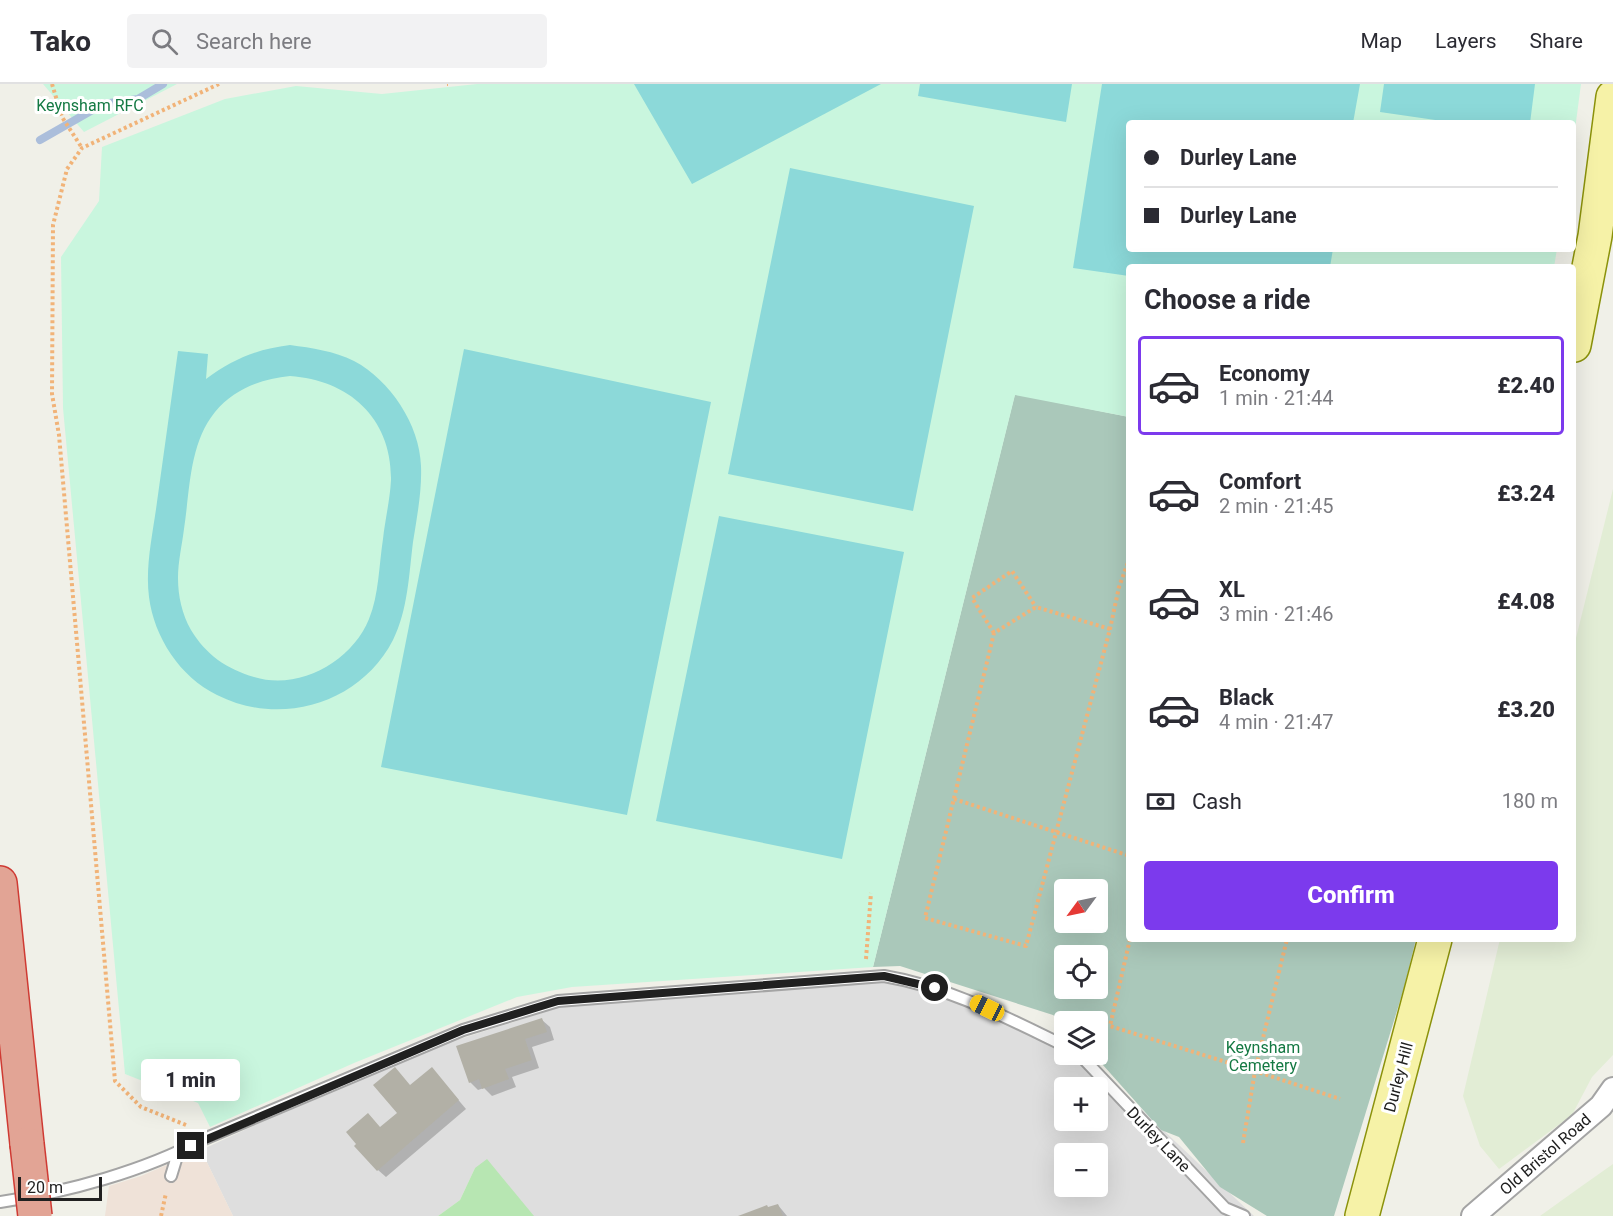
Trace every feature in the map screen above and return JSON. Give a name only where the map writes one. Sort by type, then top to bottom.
[{"type":"highway","points":[[0,883],[35,1216]]},
{"type":"main road","points":[[1576,335],[1595,236],[1613,97]]},
{"type":"main road","name":"Durley Hill","points":[[1362,1216],[1434,942]]},
{"type":"street","name":"Old Bristol Road","points":[[1473,1216],[1601,1106],[1613,1089]]},
{"type":"lane","points":[[0,1202],[126,1172],[178,1153],[204,1139],[463,1030],[558,1001],[884,976],[919,982],[968,999],[1054,1041]]},
{"type":"lane","name":"Durley Lane","points":[[1089,1065],[1225,1208],[1244,1216]]},
{"type":"lane","points":[[171,1176],[178,1153]]},
{"type":"path","points":[[52,84],[62,117],[72,137],[82,148]]},
{"type":"path","points":[[204,1139],[192,1128],[141,1107],[115,1082],[59,435],[52,394],[53,225],[67,169],[82,148],[219,84]]},
{"type":"path","points":[[1036,607],[994,633],[925,918],[1026,946],[1110,629],[1119,587],[1126,568]]},
{"type":"path","points":[[994,633],[972,597],[1012,571],[1036,607],[1110,629]]},
{"type":"path","points":[[954,800],[1126,855]]},
{"type":"path","points":[[867,978],[871,893]]},
{"type":"path","points":[[1129,942],[1110,1026],[1340,1099]]},
{"type":"path","points":[[1243,1143],[1255,1071],[1286,942]]},
{"type":"shaded area","points":[[634,84],[881,84],[692,184]]},
{"type":"shaded area","points":[[920,84],[1072,84],[1066,122],[918,96]]},
{"type":"shaded area","points":[[1102,84],[1360,84],[1354,120],[1126,120],[1126,252],[1332,252],[1330,264],[1126,264],[1126,276],[1073,268]]},
{"type":"shaded area","points":[[1384,84],[1535,84],[1530,120],[1435,120],[1380,112]]},
{"type":"shaded area","points":[[790,168],[974,206],[913,511],[728,474]]},
{"type":"shaded area","points":[[290,345],[315,349],[339,355],[367,369],[380,380],[401,405],[415,435],[421,466],[419,504],[405,604],[393,640],[379,662],[360,680],[339,694],[316,704],[292,709],[266,709],[241,704],[217,695],[191,678],[163,641],[152,612],[148,585],[150,550],[178,351],[208,354],[206,379],[246,356]],"holes":[[[290,376],[331,385],[348,394],[363,406],[375,421],[384,438],[389,458],[390,495],[375,600],[361,634],[337,660],[322,669],[289,680],[271,680],[235,670],[218,660],[203,647],[191,630],[181,605],[178,585],[179,560],[195,453],[206,425],[215,412],[231,397],[249,386]]]},
{"type":"shaded area","points":[[464,349],[711,402],[627,815],[381,767]]},
{"type":"shaded area","points":[[719,516],[904,552],[842,859],[656,821]]},
{"type":"shaded area","points":[[875,976],[972,1004],[1054,1040],[1054,1065],[1089,1065],[1103,1077],[1054,1077],[1054,1131],[1108,1131],[1108,1081],[1142,1110],[1254,1216],[533,1216],[475,1168],[460,1200],[438,1216],[233,1216],[201,1150],[401,1058],[579,1001]]},
{"type":"shaded area","points":[[201,1150],[233,1216],[105,1216],[109,1186],[141,1176]]},
{"type":"green space","name":"Keynsham RFC","points":[[43,84],[177,84],[84,132]]},
{"type":"green space","points":[[477,84],[1581,84],[1576,122],[1576,120],[1126,120],[1126,252],[1556,252],[1554,264],[1126,264],[1126,416],[1015,395],[873,967],[572,987],[517,997],[354,1063],[210,1127],[198,1103],[125,1074],[63,408],[61,257],[99,201],[102,147],[225,99],[296,86],[382,94]]},
{"type":"green space","name":"Keynsham Cemetery","points":[[1015,394],[1126,416],[1126,942],[1415,942],[1404,988],[1334,1216],[1267,1216],[1220,1187],[1179,1137],[1161,1130],[1103,1065],[1108,1065],[1108,1011],[1054,1011],[1053,1015],[900,966],[873,967]]},
{"type":"green space","points":[[1613,489],[1613,1055],[1592,1077],[1572,1115],[1499,1169],[1480,1146],[1463,1096],[1499,942],[1576,942],[1576,638]]},
{"type":"green space","points":[[487,1159],[534,1216],[438,1216],[460,1200],[475,1168]]},
{"type":"green space","points":[[1613,1164],[1613,1216],[1540,1216],[1579,1188]]},
{"type":"building","points":[[542,1018],[547,1032],[525,1039],[532,1060],[505,1069],[509,1079],[482,1089],[479,1079],[469,1083],[456,1046]]},
{"type":"building","points":[[395,1067],[410,1085],[432,1067],[459,1100],[377,1171],[354,1146],[356,1144],[346,1132],[368,1113],[380,1127],[397,1113],[373,1085]]},
{"type":"building","points":[[778,1204],[783,1216],[738,1216],[767,1205],[768,1207]]},
{"type":"waterway","points":[[40,140],[103,104],[138,99],[163,84]]},
{"type":"route","points":[[191,1146],[463,1030],[558,1001],[634,993],[884,976],[919,982],[935,988]]}]
